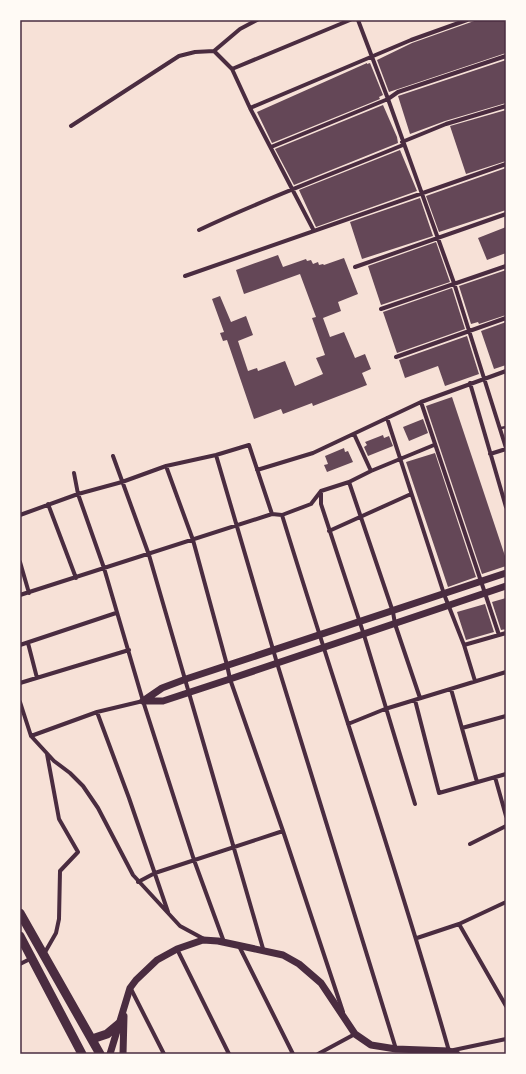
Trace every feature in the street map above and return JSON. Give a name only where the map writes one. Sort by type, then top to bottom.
[{"type":"highway","points":[[20,913],[100,1054]]},
{"type":"highway","points":[[20,936],[82,1054]]},
{"type":"highway","points":[[92,1039],[106,1034],[119,1024]]},
{"type":"main road","points":[[143,701],[162,688],[186,679],[394,612],[506,573]]},
{"type":"main road","points":[[143,701],[163,700],[230,679],[506,586]]},
{"type":"main road","points":[[110,1054],[130,988],[136,980],[157,960],[177,949],[206,940],[224,942],[283,955],[299,964],[321,983],[355,1034],[370,1045],[396,1049],[449,1051],[457,1054]]},
{"type":"main road","points":[[123,1054],[124,1007]]},
{"type":"street","points":[[71,126],[179,56],[195,52],[214,51],[240,29],[257,20]]},
{"type":"street","points":[[232,69],[350,20]]},
{"type":"street","points":[[358,20],[454,283],[501,428],[506,448],[490,454]]},
{"type":"street","points":[[250,108],[411,40],[467,20]]},
{"type":"street","points":[[214,51],[232,69],[250,108],[314,231]]},
{"type":"street","points":[[270,147],[388,100],[398,92],[506,56]]},
{"type":"street","points":[[199,230],[246,208],[294,190],[446,124],[506,106]]},
{"type":"street","points":[[185,276],[506,164]]},
{"type":"street","points":[[355,267],[506,214]]},
{"type":"street","points":[[381,309],[506,266]]},
{"type":"street","points":[[396,357],[506,318]]},
{"type":"street","points":[[257,470],[313,453],[421,402],[506,370]]},
{"type":"street","points":[[470,383],[506,507]]},
{"type":"street","points":[[421,402],[498,635]]},
{"type":"street","points":[[387,418],[444,594],[464,645],[475,681]]},
{"type":"street","points":[[354,434],[371,471]]},
{"type":"street","points":[[20,515],[48,504],[122,482],[166,466],[216,455],[249,445],[272,514]]},
{"type":"street","points":[[20,595],[149,555],[272,514],[282,515],[311,504],[321,491],[349,482],[371,471],[434,445]]},
{"type":"street","points":[[216,455],[277,663],[396,1049]]},
{"type":"street","points":[[113,456],[149,555],[264,952]]},
{"type":"street","points":[[166,466],[193,540],[228,665],[230,679],[283,831],[345,1018]]},
{"type":"street","points":[[74,473],[78,494],[104,568],[143,701],[194,860],[224,942]]},
{"type":"street","points":[[349,482],[394,612],[395,624],[420,698]]},
{"type":"street","points":[[321,491],[320,504],[360,622],[415,804]]},
{"type":"street","points":[[329,530],[411,494]]},
{"type":"street","points":[[48,504],[76,578]]},
{"type":"street","points":[[282,515],[319,636],[417,938],[449,1051],[506,1039]]},
{"type":"street","points":[[20,562],[28,593]]},
{"type":"street","points":[[20,645],[116,613]]},
{"type":"street","points":[[464,645],[506,633]]},
{"type":"street","points":[[28,643],[37,678]]},
{"type":"street","points":[[20,683],[129,650]]},
{"type":"street","points":[[348,724],[386,709],[506,672]]},
{"type":"street","points":[[451,689],[477,782]]},
{"type":"street","points":[[415,700],[439,793],[506,774]]},
{"type":"street","points":[[31,736],[97,712],[143,701]]},
{"type":"street","points":[[20,702],[31,736],[83,786],[98,808],[119,852],[138,882],[180,926],[206,940]]},
{"type":"street","points":[[97,712],[155,873],[168,914]]},
{"type":"street","points":[[462,728],[506,716]]},
{"type":"street","points":[[44,954],[56,933],[59,919],[60,871],[78,852],[59,818],[47,753]]},
{"type":"street","points":[[495,777],[506,816]]},
{"type":"street","points":[[470,844],[506,826]]},
{"type":"street","points":[[138,882],[155,873],[283,831]]},
{"type":"street","points":[[417,938],[459,924],[506,902]]},
{"type":"street","points":[[459,924],[506,1006]]},
{"type":"street","points":[[239,946],[292,1054]]},
{"type":"street","points":[[177,949],[229,1054]]},
{"type":"street","points":[[20,964],[32,957]]},
{"type":"street","points":[[130,988],[164,1054]]},
{"type":"street","points":[[318,1054],[355,1034]]},
{"type":"lane","points":[[501,428],[506,426]]},
{"type":"building","points":[[477,20],[506,20],[506,53],[389,92],[377,60],[412,43]]},
{"type":"building","points":[[506,60],[506,103],[445,121],[410,134],[398,96]]},
{"type":"building","points":[[370,63],[383,95],[379,97],[380,99],[272,143],[257,112]]},
{"type":"building","points":[[383,105],[397,137],[398,143],[294,185],[275,149]]},
{"type":"building","points":[[506,110],[506,161],[466,174],[450,126]]},
{"type":"building","points":[[400,150],[417,191],[316,227],[299,190]]},
{"type":"building","points":[[506,168],[506,210],[439,232],[426,196]]},
{"type":"building","points":[[420,198],[433,236],[362,259],[350,222]]},
{"type":"building","points":[[506,227],[506,253],[487,260],[478,238]]},
{"type":"building","points":[[436,242],[450,282],[381,305],[368,266]]},
{"type":"building","points":[[278,255],[283,267],[306,259],[307,261],[311,260],[313,264],[318,262],[319,265],[324,265],[344,258],[358,294],[338,302],[341,311],[323,318],[330,337],[344,332],[355,358],[365,354],[371,369],[362,373],[367,385],[313,406],[312,403],[283,414],[281,409],[254,419],[227,340],[223,341],[220,333],[224,332],[212,299],[220,296],[231,322],[246,316],[253,335],[238,341],[248,371],[257,368],[258,371],[285,361],[295,386],[323,374],[316,358],[325,355],[312,318],[316,317],[300,274],[244,294],[236,270]]},
{"type":"building","points":[[506,270],[506,315],[479,324],[478,322],[471,324],[459,286]]},
{"type":"building","points":[[452,288],[465,329],[397,353],[383,312]]},
{"type":"building","points":[[506,322],[506,365],[494,369],[481,331]]},
{"type":"building","points":[[467,336],[479,374],[445,386],[438,366],[405,378],[399,360]]},
{"type":"building","points":[[452,397],[506,559],[506,566],[482,574],[426,406]]},
{"type":"building","points":[[423,419],[428,433],[409,441],[403,427]]},
{"type":"building","points":[[383,435],[384,438],[389,436],[393,446],[368,456],[364,447],[367,445],[365,442]]},
{"type":"building","points":[[344,448],[345,452],[348,451],[353,462],[327,472],[324,465],[328,464],[325,456]]},
{"type":"building","points":[[435,453],[476,577],[448,587],[406,462]]},
{"type":"building","points":[[506,598],[506,629],[501,630],[492,602]]},
{"type":"building","points":[[485,604],[494,632],[466,640],[457,612]]}]
